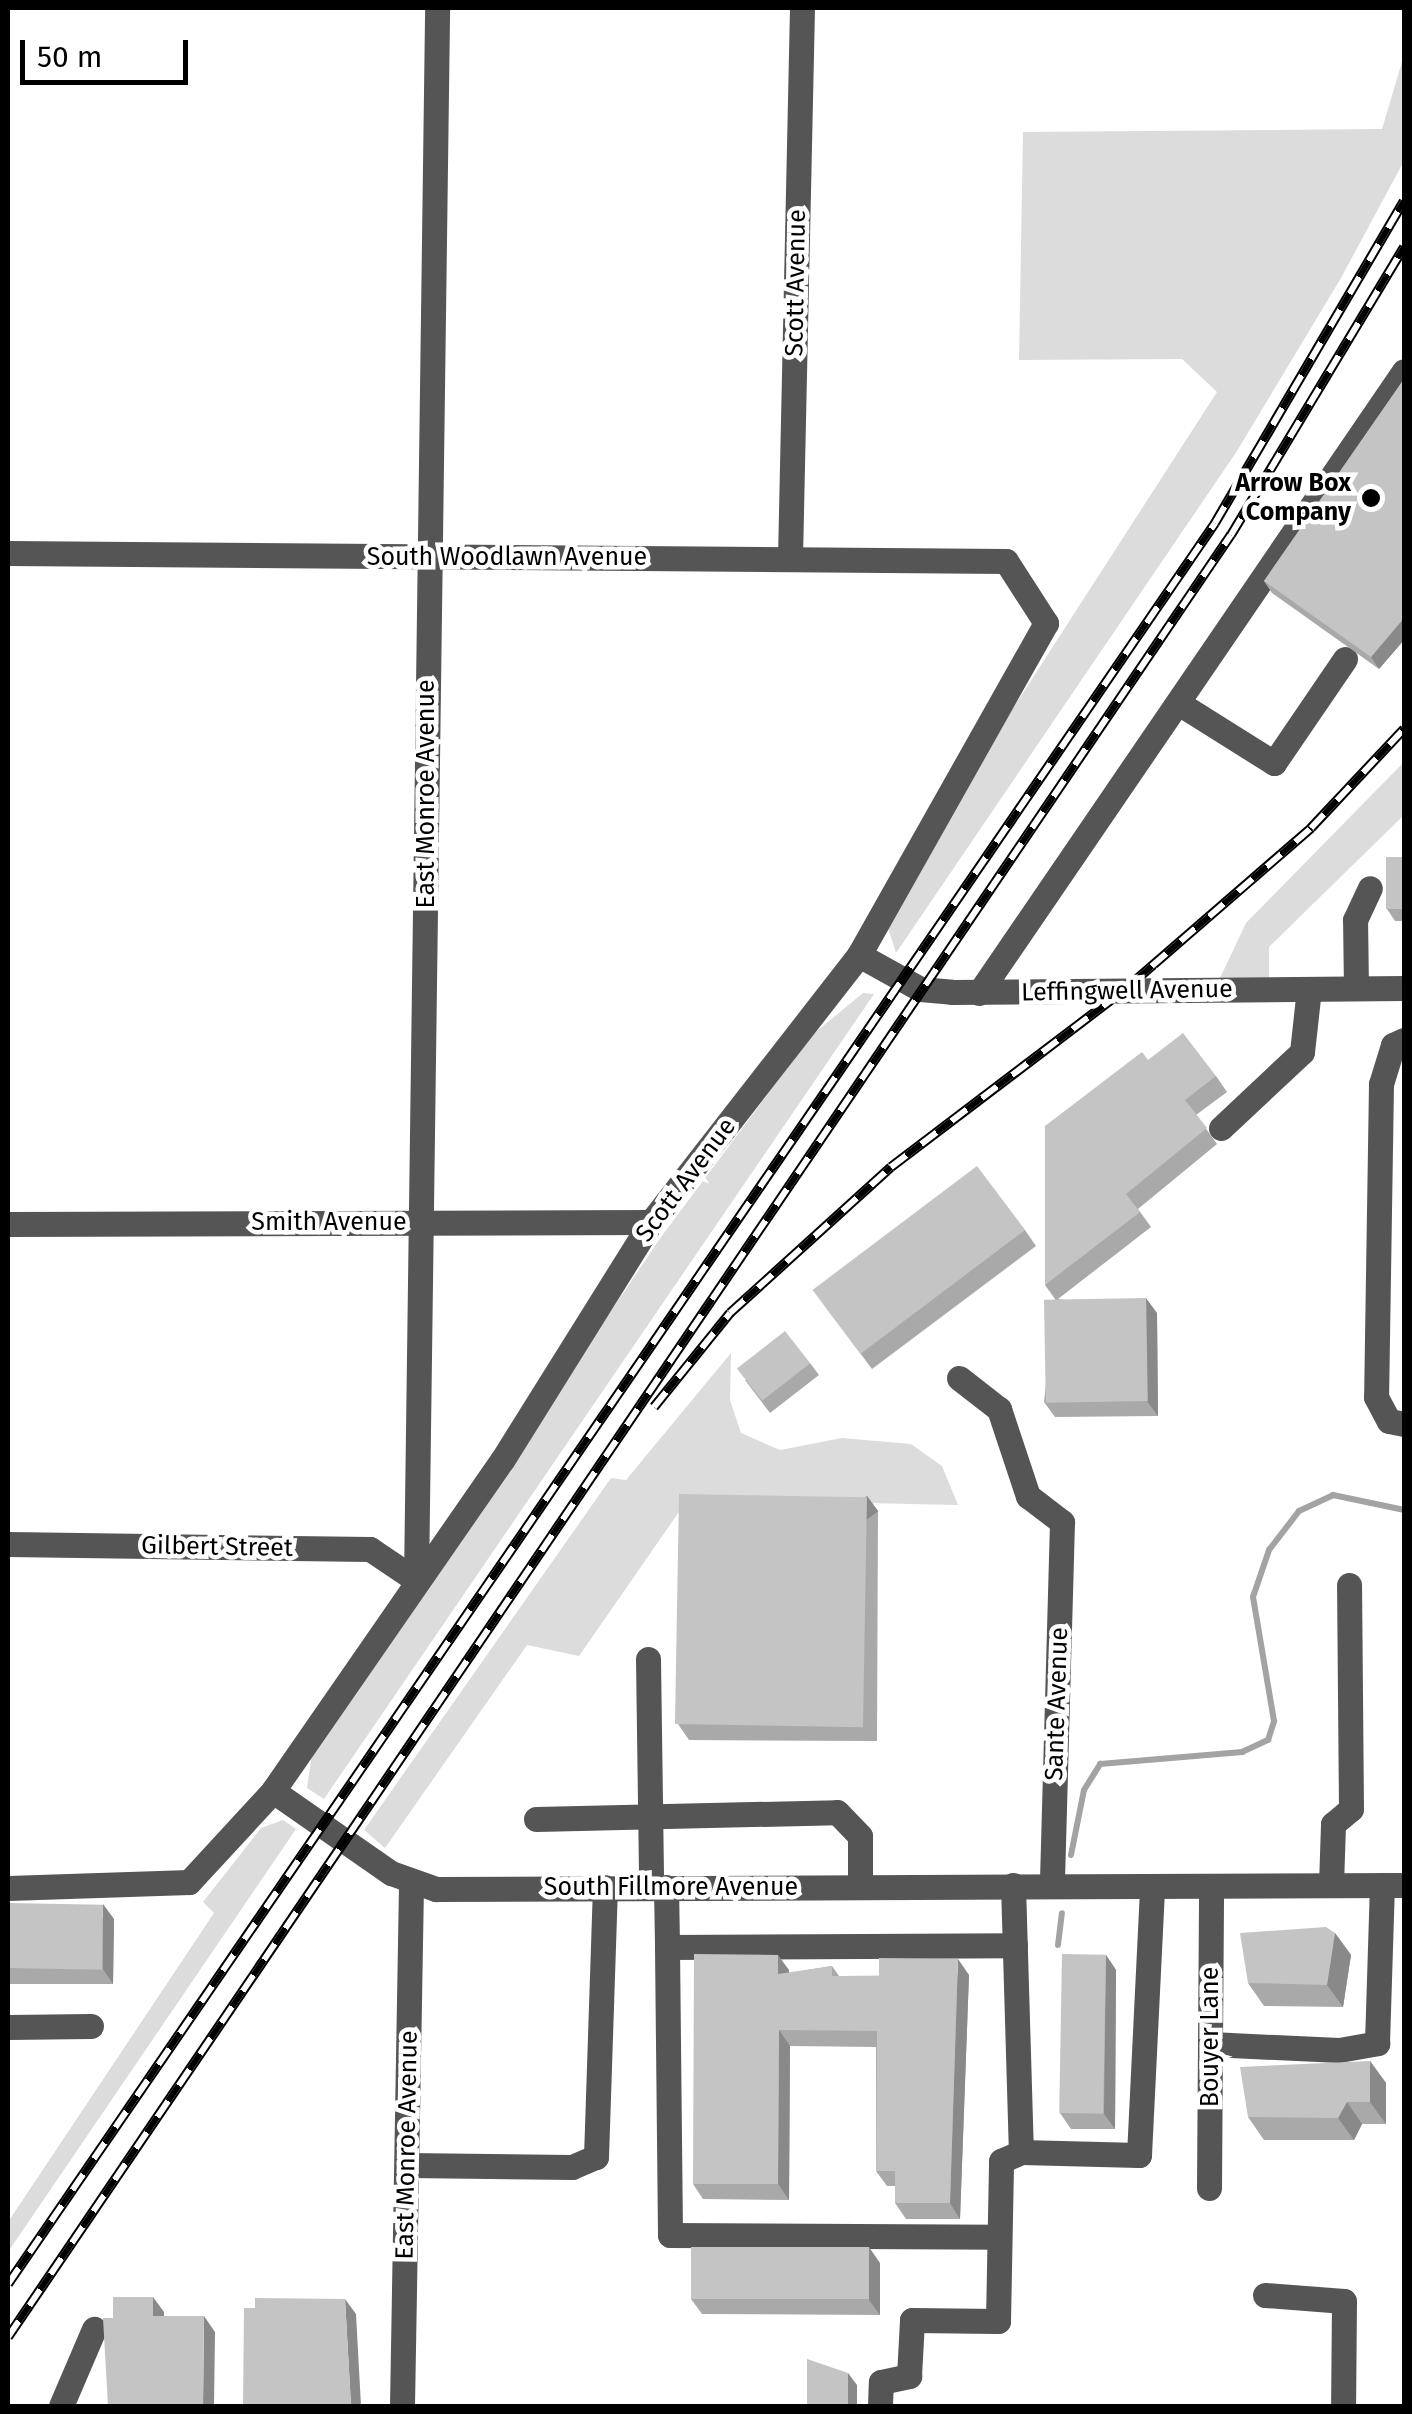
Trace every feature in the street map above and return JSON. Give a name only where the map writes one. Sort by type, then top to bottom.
[{"type":"street","name":"East Monroe Avenue","points":[[416,1580],[437,8]]},
{"type":"street","name":"Scott Avenue","points":[[790,558],[802,8]]},
{"type":"street","points":[[980,993],[1404,371]]},
{"type":"street","name":"South Woodlawn Avenue","points":[[8,553],[1006,560]]},
{"type":"street","name":"Scott Avenue","points":[[274,1791],[651,1222],[859,955],[1046,623],[1006,560]]},
{"type":"street","points":[[1180,704],[1274,763],[1345,659]]},
{"type":"street","points":[[1356,988],[1355,920],[1370,888]]},
{"type":"street","name":"Leffingwell Avenue","points":[[859,955],[920,989],[980,993],[1404,988]]},
{"type":"street","points":[[1221,1128],[1302,1052],[1309,989]]},
{"type":"street","points":[[1404,1040],[1393,1045],[1381,1084],[1376,1398],[1389,1421],[1404,1424]]},
{"type":"street","name":"Smith Avenue","points":[[8,1224],[651,1222]]},
{"type":"street","name":"Sante Avenue","points":[[959,1378],[999,1409],[1028,1496],[1062,1522],[1052,1885]]},
{"type":"street","name":"Gilbert Street","points":[[8,1544],[370,1549],[416,1580]]},
{"type":"street","points":[[1331,1885],[1333,1824],[1352,1809],[1349,1586]]},
{"type":"street","points":[[648,1659],[650,1815],[667,1947],[670,2235],[999,2237]]},
{"type":"street","points":[[8,1888],[189,1882],[274,1791],[410,1884]]},
{"type":"street","points":[[536,1819],[837,1812],[860,1836],[860,1886]]},
{"type":"street","name":"East Monroe Avenue","points":[[402,2406],[410,1884]]},
{"type":"street","name":"South Fillmore Avenue","points":[[410,1884],[1393,1885]]},
{"type":"street","points":[[1210,2044],[1339,2050],[1377,2043],[1393,1885]]},
{"type":"street","points":[[1013,1886],[1021,2152]]},
{"type":"street","points":[[880,2406],[881,2382],[910,2376],[912,2320],[998,2320],[1000,2161],[1021,2152],[1139,2155],[1152,1886]]},
{"type":"street","name":"Bouyer Lane","points":[[1209,2188],[1211,1886]]},
{"type":"street","points":[[407,2165],[572,2167],[596,2157],[606,1887]]},
{"type":"street","points":[[667,1947],[1015,1945]]},
{"type":"street","points":[[8,2026],[91,2026]]},
{"type":"street","points":[[1265,2295],[1344,2301],[1343,2406]]},
{"type":"street","points":[[62,2406],[94,2329]]},
{"type":"shaded area","points":[[1404,55],[1404,161],[1341,278],[1237,451],[896,953],[888,928],[981,758],[1217,392],[1182,359],[1019,360],[1023,132],[1382,129]]},
{"type":"shaded area","points":[[1404,762],[1404,815],[1269,947],[1269,978],[1220,978],[1246,923]]},
{"type":"shaded area","points":[[863,993],[874,994],[324,1799],[307,1788],[312,1754],[661,1237],[812,1035]]},
{"type":"shaded area","points":[[731,1353],[730,1400],[741,1433],[780,1450],[842,1438],[911,1444],[942,1466],[958,1505],[688,1499],[579,1656],[527,1645],[385,1848],[364,1830],[611,1478],[626,1480]]},
{"type":"shaded area","points":[[283,1820],[296,1829],[8,2252],[8,2222],[214,1913],[203,1902],[261,1828]]},
{"type":"building","name":"Arrow Box Company","points":[[1404,379],[1404,618],[1371,657],[1264,581]]},
{"type":"building","points":[[1386,857],[1404,857],[1404,909],[1386,909]]},
{"type":"building","points":[[1183,1033],[1216,1076],[1185,1100],[1207,1128],[1126,1194],[1140,1212],[1045,1285],[1045,1126],[1142,1052],[1148,1060]]},
{"type":"building","points":[[977,1166],[1025,1230],[861,1354],[812,1290]]},
{"type":"building","points":[[1146,1298],[1148,1401],[1046,1403],[1044,1300]]},
{"type":"building","points":[[785,1331],[810,1363],[762,1401],[737,1369]]},
{"type":"building","points":[[679,1494],[867,1497],[863,1727],[675,1724]]},
{"type":"building","points":[[8,1903],[103,1905],[102,1970],[8,1968]]},
{"type":"building","points":[[1326,1927],[1335,1933],[1327,1985],[1248,1983],[1240,1933]]},
{"type":"building","points":[[694,1954],[778,1955],[778,1974],[832,1966],[832,1976],[879,1976],[879,1958],[958,1959],[950,2203],[895,2203],[895,2171],[876,2171],[877,2031],[779,2030],[778,2184],[693,2184]]},
{"type":"building","points":[[1062,1954],[1106,1955],[1103,2114],[1059,2113]]},
{"type":"building","points":[[1370,2061],[1370,2102],[1347,2102],[1338,2118],[1248,2117],[1240,2067]]},
{"type":"building","points":[[691,2247],[869,2247],[869,2299],[691,2299]]},
{"type":"building","points":[[113,2297],[153,2297],[153,2316],[204,2316],[203,2406],[108,2406],[103,2318],[113,2318]]},
{"type":"building","points":[[255,2298],[345,2299],[351,2406],[243,2406],[244,2308],[255,2308]]},
{"type":"building","points":[[807,2359],[848,2373],[848,2406],[807,2406]]},
{"type":"waterway","points":[[1071,1855],[1084,1790],[1100,1764],[1242,1752],[1268,1740],[1274,1721],[1253,1597],[1269,1550],[1299,1511],[1333,1495],[1404,1510]]},
{"type":"waterway","points":[[1058,1945],[1062,1913]]},
{"type":"railway","points":[[8,2284],[1215,523],[1404,201]]},
{"type":"railway","points":[[8,2337],[1231,535],[1404,247]]},
{"type":"railway","points":[[654,1407],[730,1313],[891,1167],[1123,991],[1311,828],[1404,729]]},
{"type":"place","name":"Arrow Box Company","points":[[1371,498]]}]
